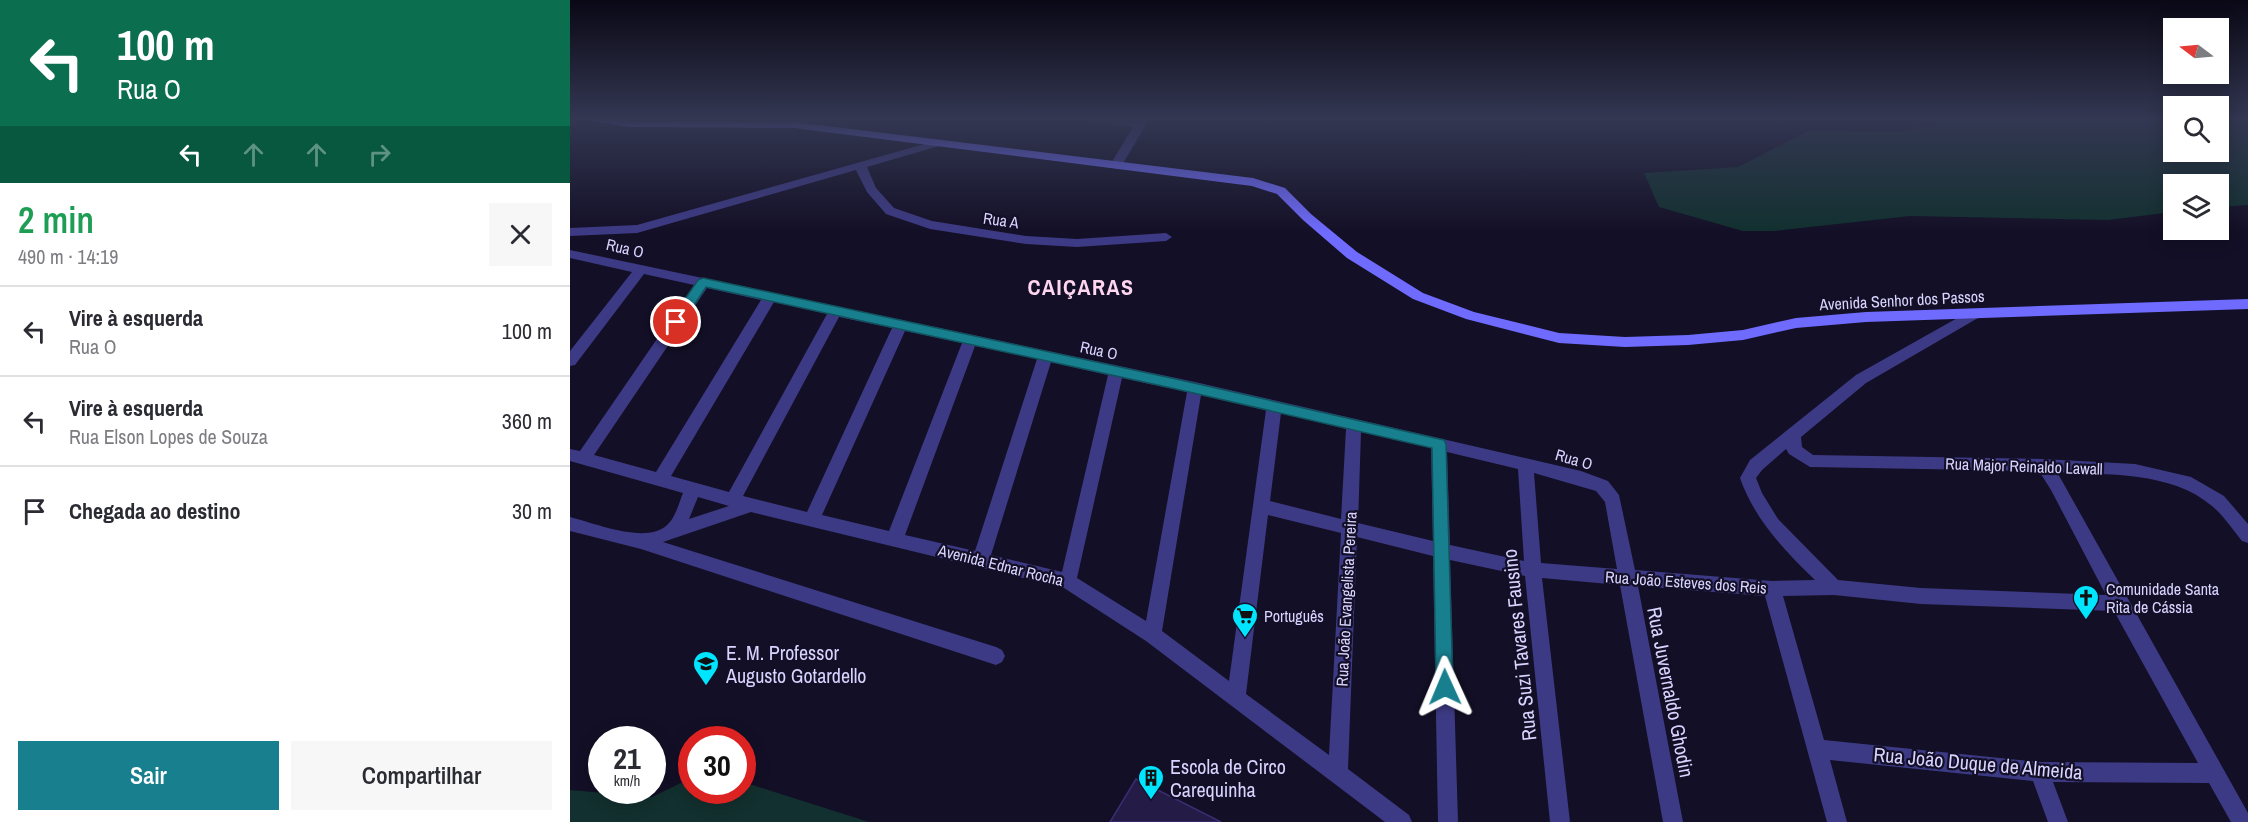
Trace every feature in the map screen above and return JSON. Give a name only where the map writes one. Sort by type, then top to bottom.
[{"type":"street","points":[[570,232],[637,229],[893,156]]},
{"type":"street","name":"Avenida Senhor dos Passos","points":[[1042,156],[1253,182],[1281,191],[1307,217],[1353,255],[1418,296],[1471,316],[1559,338],[1625,342],[1688,340],[1743,335],[1796,323],[1866,317],[2248,304]]},
{"type":"street","points":[[1116,165],[1121,156]]},
{"type":"street","name":"Rua A","points":[[860,166],[871,189],[890,211],[930,225],[1026,240],[1077,243],[1166,237]]},
{"type":"street","name":"Rua O","points":[[573,259],[640,270],[1116,371],[1526,464],[1602,486],[1613,500]]},
{"type":"street","points":[[570,362],[640,270]]},
{"type":"street","points":[[577,456],[703,283]]},
{"type":"street","points":[[660,480],[770,297]]},
{"type":"street","points":[[733,500],[835,312]]},
{"type":"street","points":[[1834,587],[1769,521],[1754,498],[1748,478],[1756,465],[1861,379],[1973,315]]},
{"type":"street","points":[[812,519],[900,326]]},
{"type":"street","points":[[895,538],[970,341]]},
{"type":"street","points":[[981,560],[1045,357]]},
{"type":"street","points":[[1068,582],[1116,371]]},
{"type":"street","points":[[1152,635],[1195,388]]},
{"type":"street","points":[[1236,697],[1274,407]]},
{"type":"street","name":"Rua João Evangelista Pereira","points":[[1338,773],[1354,425]]},
{"type":"street","name":"Rua Major Reinaldo Lawall","points":[[1793,436],[1794,450],[1810,461],[2043,465],[2135,470],[2185,482],[2218,501],[2248,536]]},
{"type":"street","points":[[1439,444],[1448,822]]},
{"type":"street","name":"Avenida Ednar Rocha","points":[[577,456],[733,500],[1068,582],[1152,635],[1402,822]]},
{"type":"street","name":"Rua Suzi Tavares Fausino","points":[[1526,464],[1533,570],[1560,822]]},
{"type":"street","points":[[2043,465],[2057,485],[2119,603],[2242,822]]},
{"type":"street","points":[[671,532],[693,489]]},
{"type":"street","name":"Rua Juvernaldo Ghodin","points":[[1613,500],[1673,822]]},
{"type":"street","points":[[641,542],[751,504]]},
{"type":"street","name":"Rua João Esteves dos Reis","points":[[1261,506],[1442,551],[1533,570],[1772,589],[1834,587],[1921,596],[2119,603]]},
{"type":"street","points":[[570,524],[641,542],[996,656]]},
{"type":"street","points":[[1772,589],[1837,822]]},
{"type":"street","name":"Rua João Duque de Almeida","points":[[1815,749],[2039,772],[2214,773]]},
{"type":"street","points":[[2039,772],[2058,822]]},
{"type":"green space","points":[[1759,156],[2163,156],[2163,162],[2229,162],[2229,156],[2248,156],[2248,205],[2229,206],[2229,174],[2163,174],[2163,213],[2108,220],[1910,216],[1774,231],[1743,231],[1659,207],[1644,173],[1738,167]]},
{"type":"green space","points":[[678,784],[678,804],[756,804],[756,786],[869,822],[570,822],[570,790],[588,792],[588,804],[666,804],[666,790]]},
{"type":"building","name":"Escola de Circo Carequinha","points":[[1136,779],[1221,822],[1110,822]]},
{"type":"place","name":"Comunidade Santa Rita de Cássia","points":[[2086,621]]},
{"type":"place","name":"Português","points":[[1245,639]]},
{"type":"place","name":"E. M. Professor Augusto Gotardello","points":[[706,687]]},
{"type":"place","name":"Escola de Circo Carequinha","points":[[1151,801]]},
{"type":"district","name":"CAIÇARAS","points":[[1081,287]]},
{"type":"route","points":[[676,322],[703,283],[1176,384],[1439,444],[1445,687]]}]
